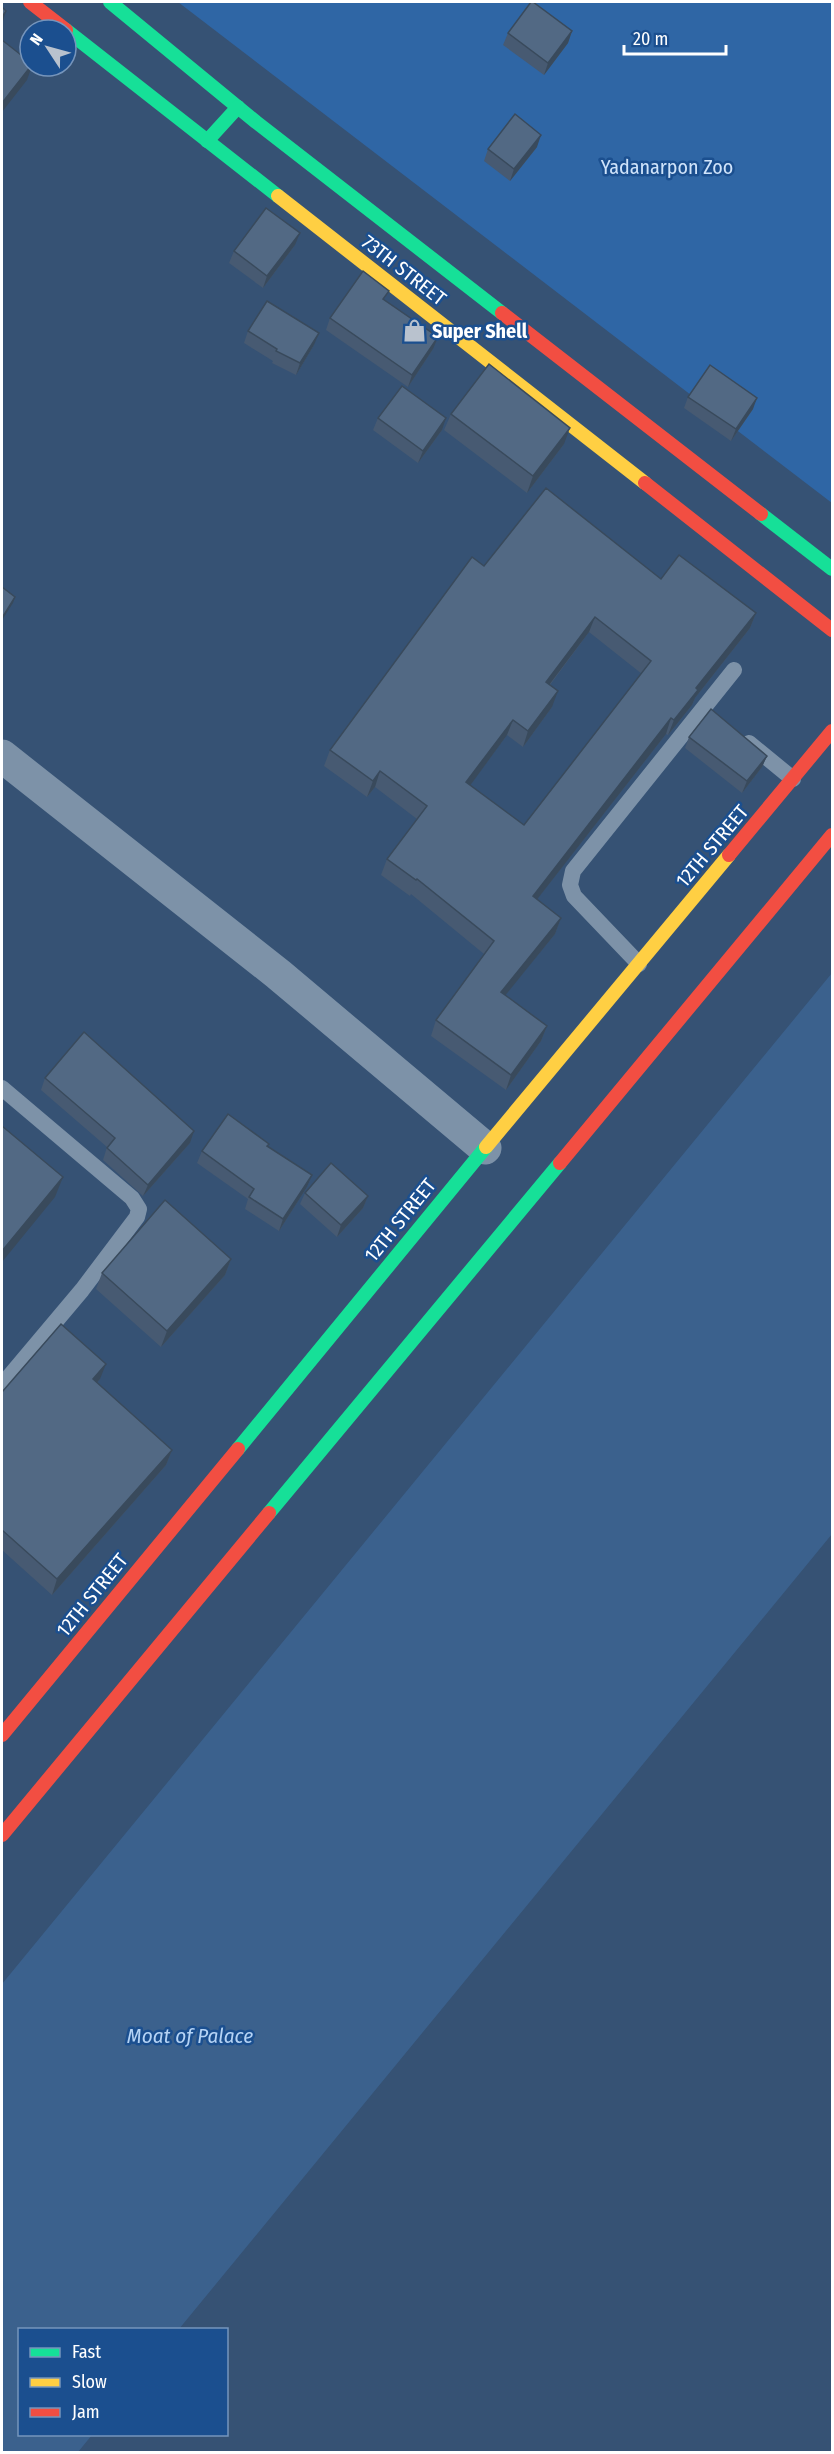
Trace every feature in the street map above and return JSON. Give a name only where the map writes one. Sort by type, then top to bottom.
[{"type":"main road","name":"73TH STREET","points":[[30,2],[51,18]]},
{"type":"main road","name":"73TH STREET","points":[[110,2],[238,106],[832,569]]},
{"type":"main road","name":"73TH STREET","points":[[78,39],[832,630]]},
{"type":"main road","points":[[207,141],[238,106]]},
{"type":"main road","name":"12TH STREET","points":[[2,1735],[832,731]]},
{"type":"main road","points":[[2,1835],[832,835]]},
{"type":"street","points":[[2,756],[278,974],[485,1148]]},
{"type":"lane","points":[[639,964],[574,896],[570,885],[573,871],[593,844],[709,710],[734,670]]},
{"type":"lane","points":[[740,735],[793,779]]},
{"type":"lane","points":[[2,1089],[132,1198],[139,1209],[137,1218],[82,1290],[2,1385]]},
{"type":"green space","name":"Yadanarpon Zoo","points":[[178,2],[832,2],[832,503]]},
{"type":"water","name":"Moat of Palace","points":[[832,973],[832,1534],[180,2328],[18,2328],[18,2436],[91,2436],[78,2452],[2,2452],[2,1984]]},
{"type":"building","points":[[531,2],[572,31],[548,63],[508,33]]},
{"type":"building","points":[[2,40],[18,53],[18,78],[22,78],[2,103]]},
{"type":"building","points":[[515,114],[541,135],[514,169],[488,149]]},
{"type":"building","points":[[266,208],[300,233],[267,276],[234,251]]},
{"type":"building","points":[[363,271],[389,291],[383,299],[438,337],[412,375],[330,318]]},
{"type":"building","points":[[267,301],[319,333],[300,363],[276,351],[277,349],[248,331]]},
{"type":"building","points":[[489,364],[570,428],[533,476],[451,414]]},
{"type":"building","points":[[710,365],[757,398],[736,429],[688,397]]},
{"type":"building","points":[[402,386],[446,418],[423,451],[378,418]]},
{"type":"building","points":[[546,488],[661,579],[679,555],[756,613],[696,688],[698,690],[674,720],[671,718],[533,896],[561,918],[501,992],[547,1026],[511,1075],[436,1020],[494,941],[417,879],[387,859],[427,806],[380,771],[373,781],[330,750],[472,557],[484,566]],"holes":[[[595,617],[651,661],[524,825],[466,782],[513,720],[528,731],[558,691],[546,682]]]},
{"type":"building","points":[[2,587],[15,597],[2,618]]},
{"type":"building","points":[[711,709],[767,756],[747,781],[689,737]]},
{"type":"building","points":[[84,1032],[194,1131],[148,1185],[107,1148],[115,1138],[45,1078]]},
{"type":"building","points":[[228,1114],[269,1144],[267,1146],[312,1175],[283,1219],[249,1197],[254,1189],[202,1151]]},
{"type":"building","points":[[2,1126],[63,1177],[2,1251]]},
{"type":"building","points":[[331,1163],[368,1196],[341,1225],[305,1193]]},
{"type":"building","points":[[165,1200],[231,1259],[167,1331],[102,1273]]},
{"type":"building","points":[[61,1324],[106,1364],[93,1379],[172,1450],[57,1579],[2,1530],[2,1392]]},
{"type":"traffic: fast","points":[[110,2],[256,122],[502,313]]},
{"type":"traffic: fast","points":[[78,39],[278,196]]},
{"type":"traffic: fast","points":[[207,141],[238,107]]},
{"type":"traffic: fast","points":[[761,514],[832,569]]},
{"type":"traffic: fast","points":[[238,1449],[486,1147]]},
{"type":"traffic: fast","points":[[269,1513],[560,1163]]},
{"type":"traffic: slow","points":[[278,196],[645,483]]},
{"type":"traffic: slow","points":[[486,1147],[729,855]]},
{"type":"traffic: jam","points":[[30,2],[51,18]]},
{"type":"traffic: jam","points":[[502,313],[761,514]]},
{"type":"traffic: jam","points":[[645,483],[832,630]]},
{"type":"traffic: jam","points":[[729,855],[832,731]]},
{"type":"traffic: jam","points":[[560,1163],[832,835]]},
{"type":"traffic: jam","points":[[2,1735],[238,1449]]},
{"type":"traffic: jam","points":[[2,1835],[269,1513]]},
{"type":"place","name":"Super Shell","points":[[414,331]]}]
